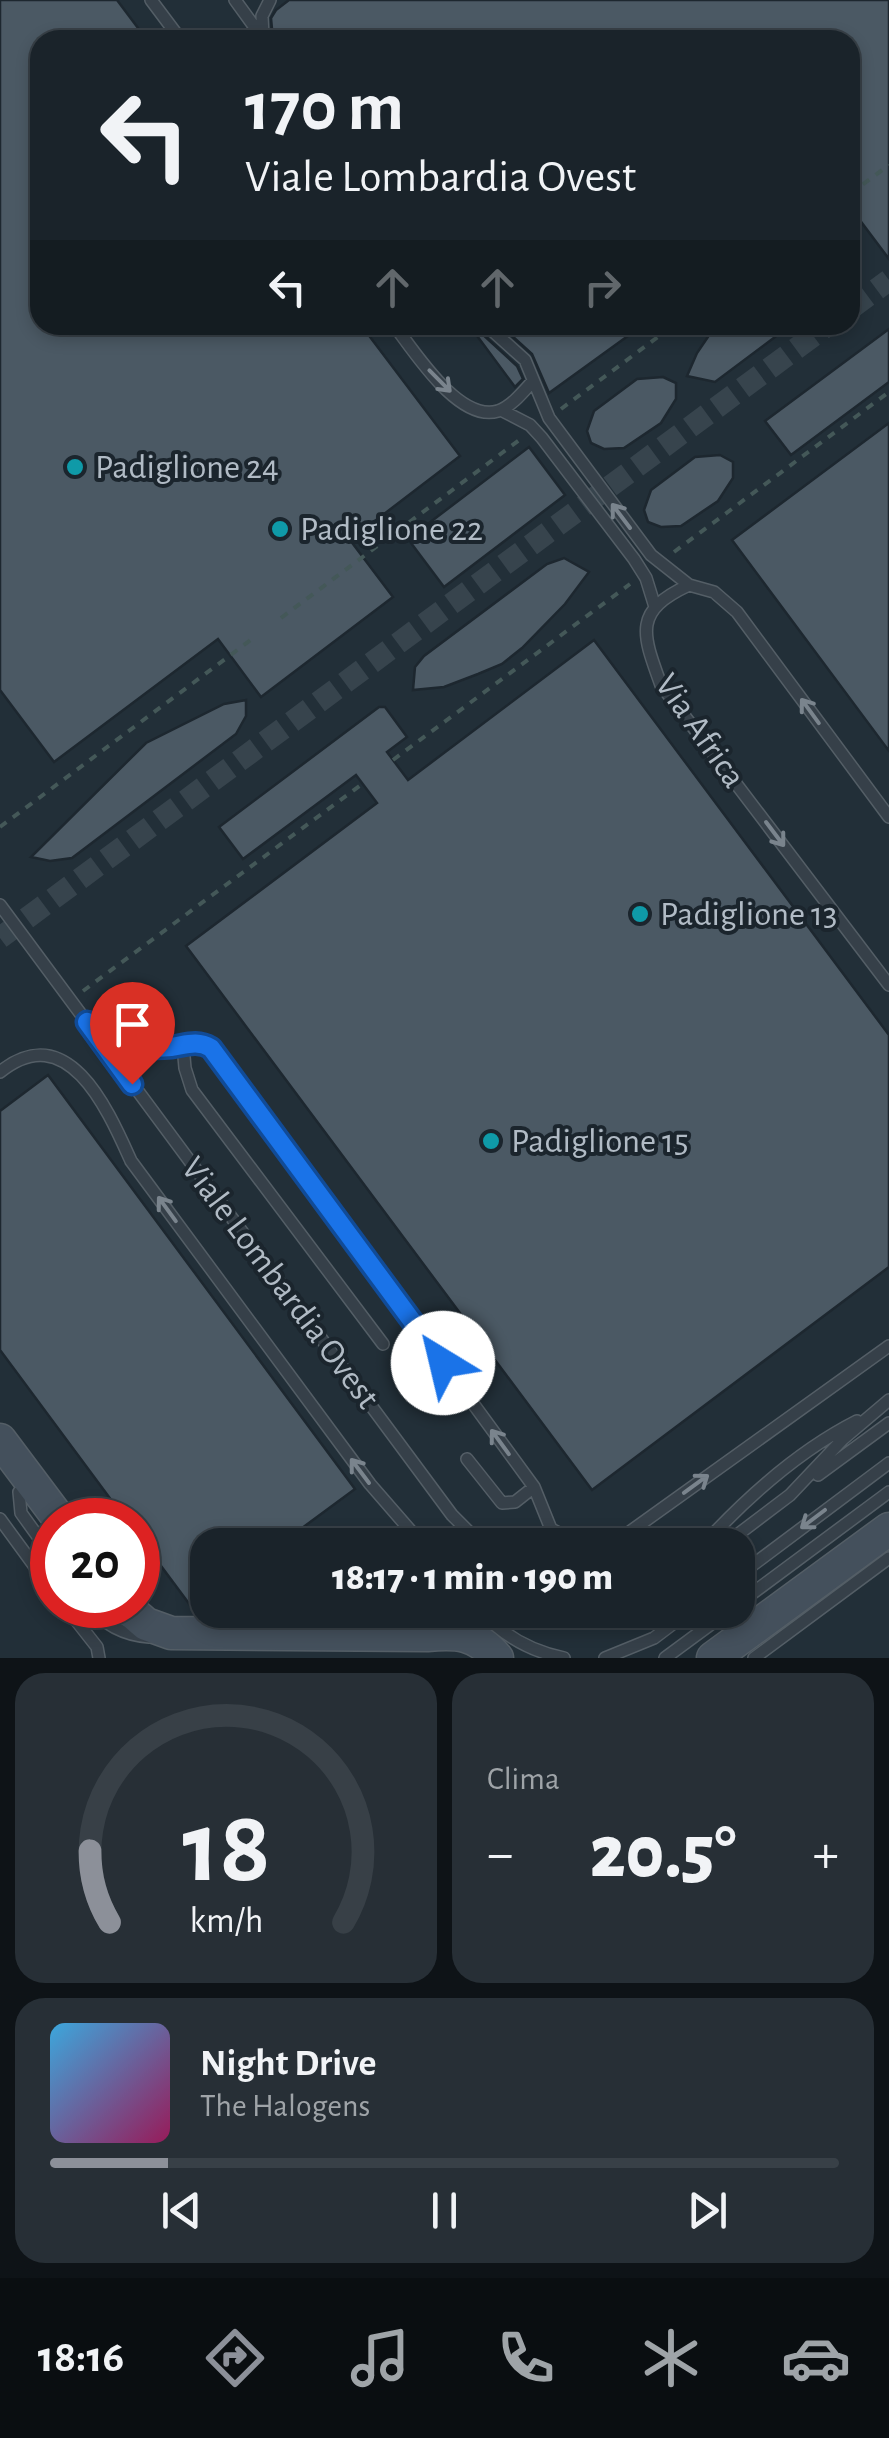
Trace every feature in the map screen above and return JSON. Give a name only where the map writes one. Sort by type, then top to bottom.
[{"type":"street","points":[[9,1463],[40,1498]]},
{"type":"street","points":[[713,1658],[889,1529]]},
{"type":"street","points":[[154,1628],[194,1634],[455,1632],[481,1642],[497,1658]]},
{"type":"street","points":[[426,1635],[460,1644],[482,1658]]},
{"type":"lane","points":[[150,0],[172,30]]},
{"type":"lane","points":[[234,0],[256,30]]},
{"type":"lane","points":[[263,30],[262,16],[270,0]]},
{"type":"lane","points":[[402,335],[438,382],[465,403],[487,412],[501,410],[533,381]]},
{"type":"lane","points":[[497,335],[525,360],[549,418],[651,555],[690,584],[714,592],[737,612],[889,817]]},
{"type":"lane","points":[[501,410],[534,429],[634,559],[646,578],[655,606],[690,584]]},
{"type":"lane","name":"Via Africa","points":[[655,606],[647,614],[644,632],[661,685],[889,984]]},
{"type":"lane","name":"Viale Lombardia Ovest","points":[[0,905],[459,1528]]},
{"type":"lane","points":[[87,1022],[106,1038],[129,1046],[198,1042],[216,1052],[534,1487],[551,1528]]},
{"type":"lane","points":[[183,1045],[192,1090],[384,1344]]},
{"type":"lane","points":[[0,1072],[27,1056],[47,1055],[66,1061],[80,1073],[110,1117],[142,1176],[370,1484],[408,1528]]},
{"type":"lane","points":[[635,1528],[889,1346]]},
{"type":"lane","points":[[790,1495],[870,1414],[889,1400]]},
{"type":"lane","points":[[719,1528],[748,1498],[835,1432],[870,1414]]},
{"type":"lane","points":[[746,1528],[889,1423]]},
{"type":"lane","points":[[467,1459],[502,1503],[514,1502],[534,1487]]},
{"type":"lane","points":[[9,1463],[21,1514],[30,1526]]},
{"type":"lane","points":[[755,1563],[889,1463]]},
{"type":"lane","points":[[755,1591],[889,1492]]},
{"type":"lane","name":"Viale Lombardia Ovest","points":[[452,1516],[464,1528]]},
{"type":"lane","points":[[0,1519],[30,1560]]},
{"type":"lane","points":[[754,1658],[889,1558]]},
{"type":"lane","points":[[82,1628],[97,1647],[99,1658]]},
{"type":"lane","points":[[119,1628],[134,1635],[194,1634]]},
{"type":"lane","points":[[500,1628],[533,1650],[564,1658]]},
{"type":"lane","points":[[606,1658],[654,1638],[668,1628]]},
{"type":"lane","points":[[665,1658],[706,1628]]},
{"type":"path","points":[[860,187],[889,165]]},
{"type":"path","points":[[549,418],[661,335]]},
{"type":"path","points":[[280,618],[534,429]]},
{"type":"path","points":[[0,826],[252,639]]},
{"type":"path","points":[[71,1000],[362,784]]},
{"type":"building","points":[[0,0],[117,0],[140,30],[30,30],[30,335],[369,335],[460,456],[350,540],[393,597],[261,697],[218,639],[54,762],[0,690]]},
{"type":"building","points":[[289,0],[889,0],[889,259],[860,220],[860,30],[272,30],[271,18]]},
{"type":"building","points":[[889,329],[889,382],[791,455],[765,421]]},
{"type":"building","points":[[476,335],[483,335],[517,366],[523,379],[515,387]]},
{"type":"building","points":[[511,335],[629,335],[549,393],[532,354]]},
{"type":"building","points":[[709,335],[778,335],[715,382],[687,376]]},
{"type":"building","points":[[663,377],[676,383],[676,399],[661,423],[624,448],[604,449],[591,443],[587,431],[594,411],[637,379]]},
{"type":"building","points":[[889,423],[889,751],[732,540]]},
{"type":"building","points":[[529,447],[565,495],[444,587],[408,539]]},
{"type":"building","points":[[720,455],[733,462],[733,478],[718,501],[681,526],[661,527],[648,522],[644,510],[651,490],[695,457]]},
{"type":"building","points":[[564,558],[589,572],[565,604],[522,648],[502,664],[478,674],[444,687],[413,690],[415,667],[424,656],[547,564]]},
{"type":"building","points":[[594,640],[889,1035],[889,1267],[592,1490],[186,946],[377,803],[356,775],[243,859],[219,827],[379,707],[385,707],[407,737],[387,752],[408,780]]},
{"type":"building","points":[[246,700],[246,716],[236,734],[72,858],[50,861],[31,857],[146,743],[224,704]]},
{"type":"building","points":[[48,1075],[355,1489],[302,1528],[190,1528],[190,1605],[160,1565],[160,1498],[110,1498],[0,1350],[0,1111]]},
{"type":"tunnel","points":[[860,302],[889,280]]},
{"type":"tunnel","points":[[0,938],[814,335]]},
{"type":"place","name":"Padiglione 24","points":[[75,467]]},
{"type":"place","name":"Padiglione 22","points":[[280,529]]},
{"type":"place","name":"Padiglione 13","points":[[640,914]]},
{"type":"place","name":"Padiglione 15","points":[[491,1141]]},
{"type":"route","points":[[132,1084],[87,1022],[106,1038],[129,1046],[166,1048],[198,1042],[216,1052],[443,1363]]}]
